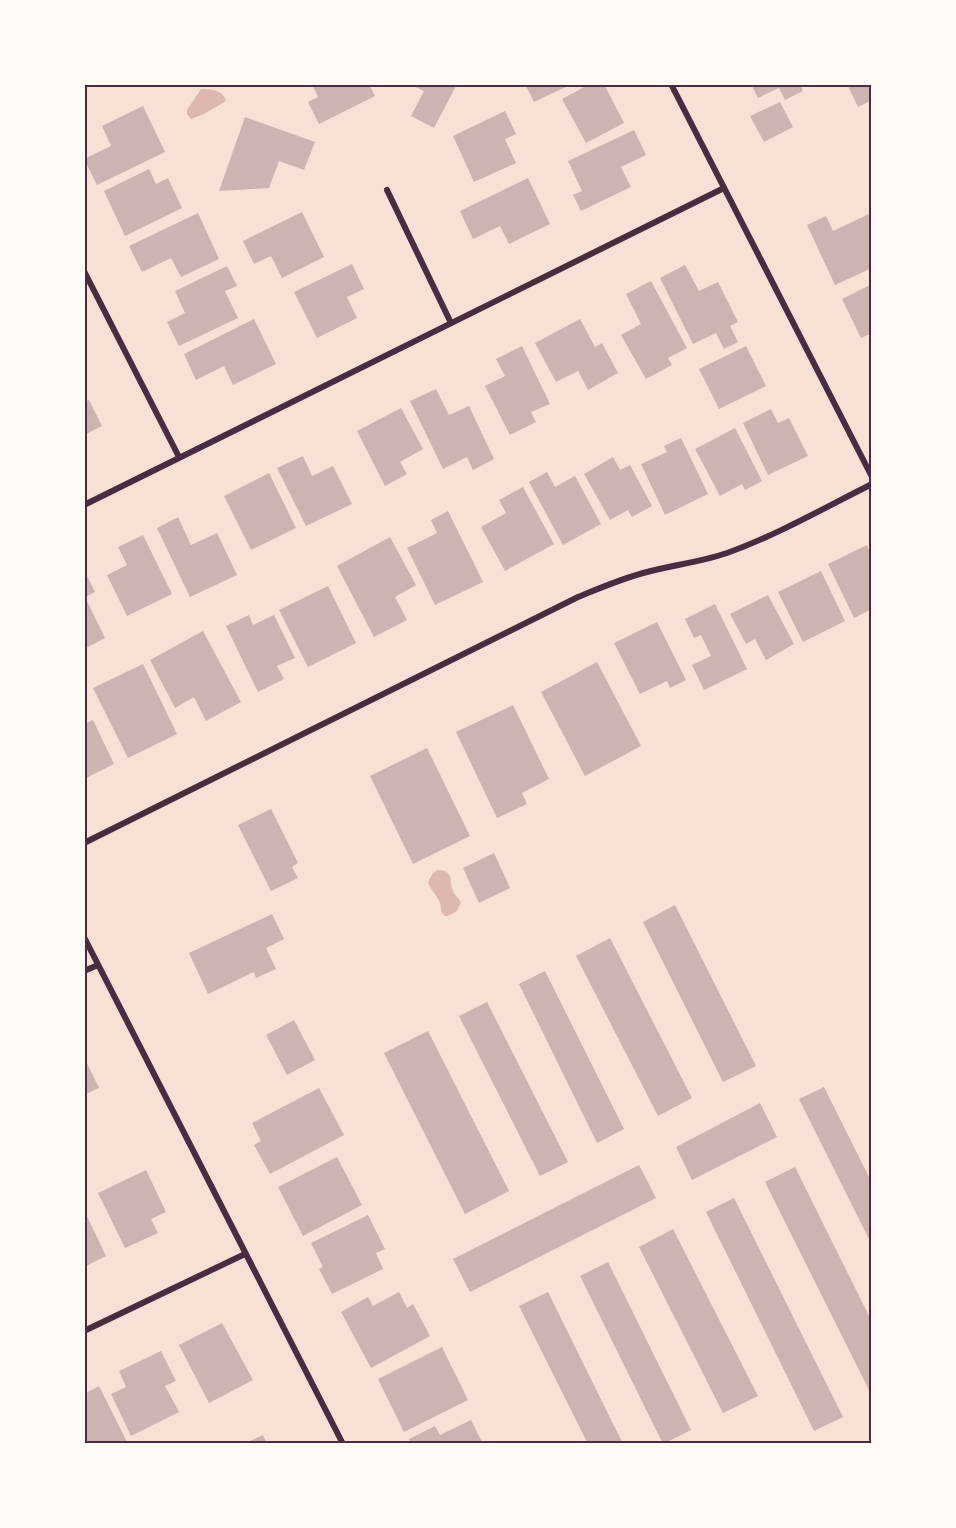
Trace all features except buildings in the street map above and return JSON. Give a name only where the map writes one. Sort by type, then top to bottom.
[{"type":"street","points":[[671,84],[872,477]]},
{"type":"street","points":[[84,506],[724,188]]},
{"type":"street","points":[[387,190],[451,323]]},
{"type":"street","points":[[84,271],[179,457]]},
{"type":"street","points":[[84,843],[578,597],[647,572],[696,562],[756,542],[872,484]]},
{"type":"street","points":[[84,937],[343,1444]]},
{"type":"street","points":[[84,971],[98,964]]},
{"type":"street","points":[[84,1331],[245,1254]]},
{"type":"shaded area","points":[[201,89],[219,92],[226,101],[191,119],[187,110]]},
{"type":"shaded area","points":[[438,870],[449,874],[453,891],[461,903],[457,911],[448,916],[441,912],[439,900],[428,882],[433,873]]}]
